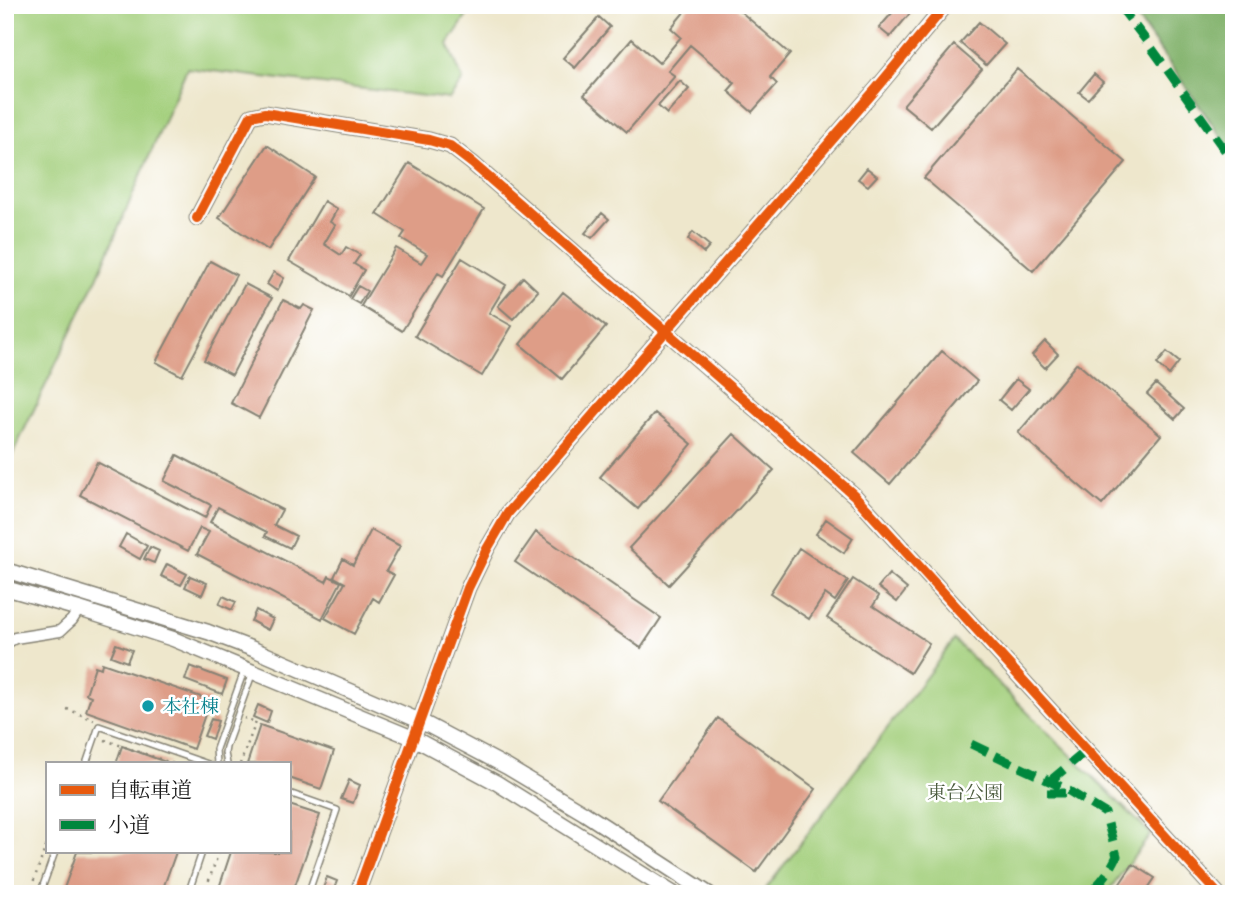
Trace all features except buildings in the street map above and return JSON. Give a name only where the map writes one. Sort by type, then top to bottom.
[{"type":"street","points":[[358,894],[468,588],[508,513],[946,5]]},
{"type":"street","points":[[197,218],[251,116],[265,113],[429,140],[450,146],[855,495],[1218,894]]},
{"type":"street","points":[[5,570],[208,632],[266,654],[420,721],[507,767],[584,813],[709,894]]},
{"type":"street","points":[[5,588],[173,639],[414,738],[497,783],[674,894]]},
{"type":"street","points":[[5,644],[15,638],[60,631],[79,609]]},
{"type":"lane","points":[[217,762],[216,749],[249,671]]},
{"type":"lane","points":[[227,762],[226,747],[249,671]]},
{"type":"lane","points":[[87,762],[99,726],[203,762]]},
{"type":"lane","points":[[290,793],[337,810],[308,894]]},
{"type":"lane","points":[[40,894],[55,853]]},
{"type":"lane","points":[[188,894],[202,853]]},
{"type":"path","points":[[241,762],[256,722],[244,717]]},
{"type":"path","points":[[101,745],[103,739],[168,762]]},
{"type":"path","points":[[237,751],[244,754]]},
{"type":"path","points":[[29,894],[46,846]]},
{"type":"path","points":[[204,894],[219,853]]},
{"type":"green space","points":[[5,5],[474,5],[448,44],[463,80],[449,99],[187,68],[97,278],[5,470]]},
{"type":"green space","points":[[1128,5],[1234,5],[1234,155]]},
{"type":"green space","name":"東台公園","points":[[954,640],[1151,834],[1106,894],[762,894]]},
{"type":"marked path","points":[[1119,5],[1234,163]]},
{"type":"marked path","points":[[971,744],[1064,788],[1105,813],[1117,856],[1105,876],[1088,894]]},
{"type":"marked path","points":[[1050,781],[1087,750]]},
{"type":"marked path","points":[[1047,793],[1072,793]]},
{"type":"cycle path","points":[[357,894],[468,588],[508,513],[946,5]]},
{"type":"cycle path","points":[[197,218],[251,116],[265,113],[429,140],[450,146],[854,495],[1218,894]]},
{"type":"place","name":"本社棟","points":[[148,706]]}]
